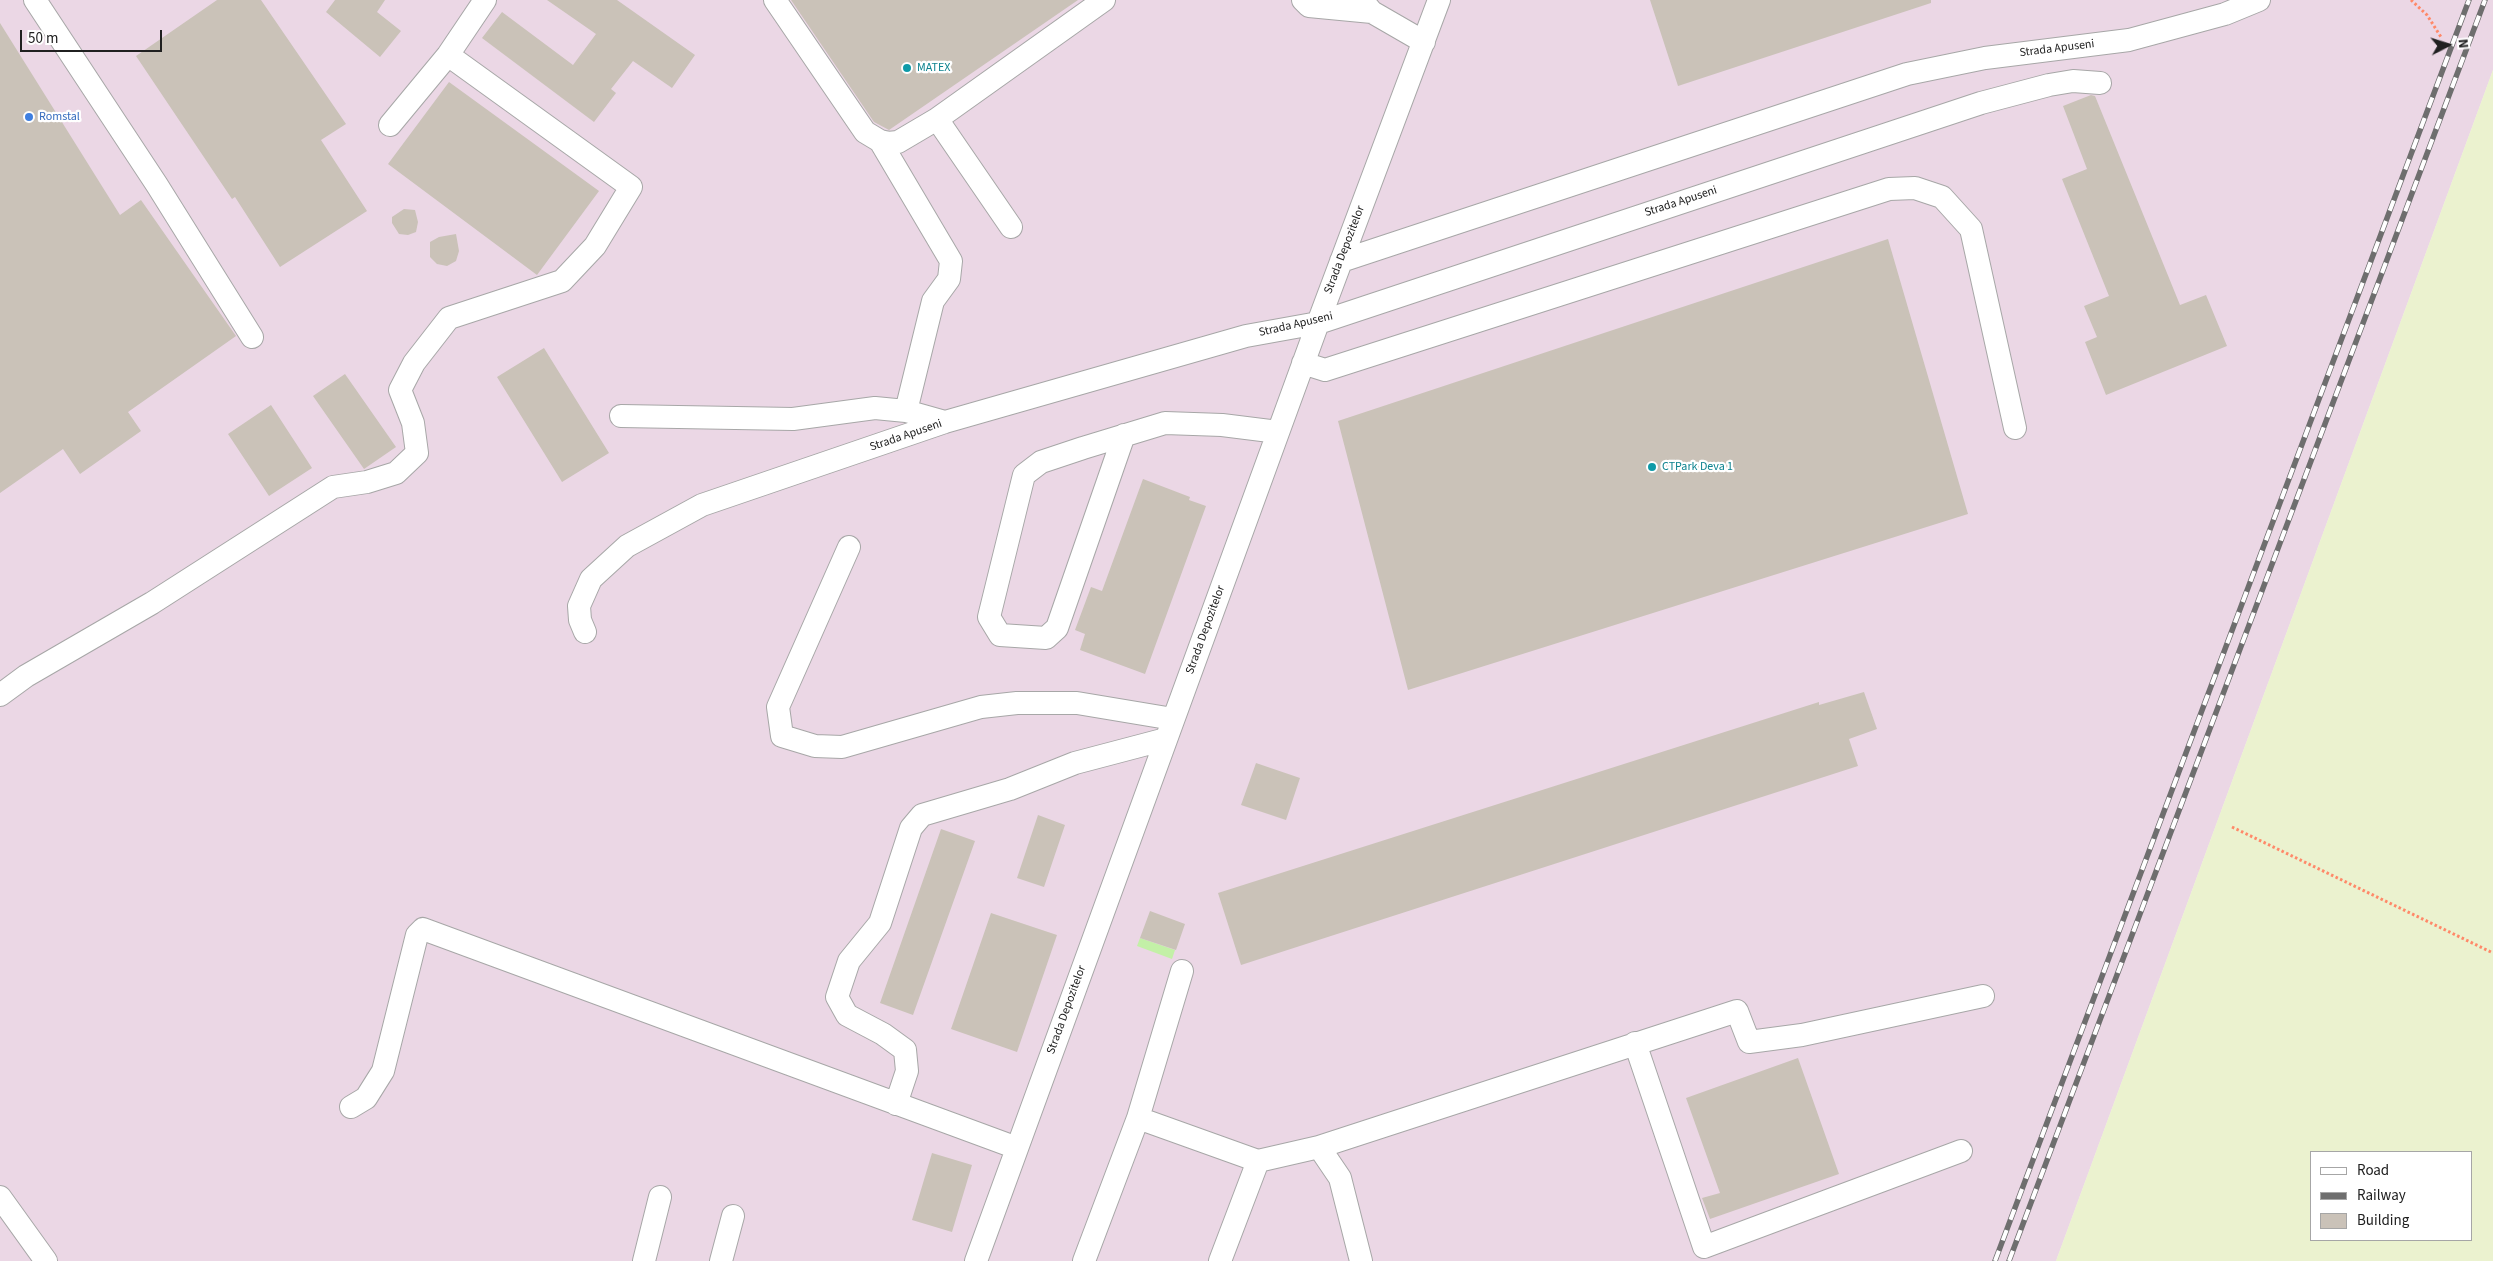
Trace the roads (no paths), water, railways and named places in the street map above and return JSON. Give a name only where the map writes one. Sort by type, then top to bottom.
[{"type":"street","points":[[35,0],[157,185],[252,337]]},
{"type":"street","points":[[390,125],[448,55],[485,0]]},
{"type":"street","points":[[775,0],[865,132],[880,141],[898,142],[937,119],[1104,0]]},
{"type":"street","points":[[1303,0],[1309,6],[1367,6],[1424,42]]},
{"type":"street","name":"Strada Depozitelor","points":[[976,1261],[1303,363],[1439,0]]},
{"type":"street","name":"Strada Apuseni","points":[[1341,261],[1907,74],[1985,58],[2129,40],[2225,14],[2259,0]]},
{"type":"street","points":[[0,694],[26,676],[152,603],[334,487],[367,482],[396,473],[417,453],[413,423],[400,390],[414,363],[449,318],[562,281],[595,246],[631,187],[448,55]]},
{"type":"street","name":"Strada Apuseni","points":[[585,632],[580,620],[579,606],[592,579],[612,558],[651,532],[702,505],[946,422],[1246,336],[1318,323],[1981,103],[2057,83],[2073,81],[2100,83]]},
{"type":"street","points":[[937,119],[1011,227]]},
{"type":"street","points":[[880,141],[951,261],[950,279],[933,301],[906,411]]},
{"type":"street","points":[[1303,363],[1325,370],[1888,189],[1915,188],[1942,197],[1971,229],[2015,428]]},
{"type":"street","points":[[622,416],[793,419],[875,408],[906,411],[946,422]]},
{"type":"street","points":[[1124,435],[1057,628],[1046,638],[1000,635],[989,616],[1024,475],[1041,462],[1124,435],[1165,423],[1222,425],[1278,432]]},
{"type":"street","points":[[849,547],[778,708],[782,736],[815,746],[842,747],[980,707],[1017,703],[1077,703],[1170,729]]},
{"type":"street","points":[[896,1104],[907,1071],[905,1050],[883,1034],[847,1015],[837,997],[850,961],[880,923],[911,828],[922,816],[1010,789],[1083,760],[1170,729]]},
{"type":"street","points":[[351,1107],[366,1098],[383,1071],[418,935],[423,929],[1017,1148]]},
{"type":"street","points":[[1084,1261],[1138,1118],[1182,971]]},
{"type":"street","points":[[1138,1118],[1258,1161],[1319,1147],[1737,1011],[1749,1042],[1802,1035],[1983,996]]},
{"type":"street","points":[[1635,1043],[1704,1247],[1961,1150]]},
{"type":"street","points":[[1319,1147],[1340,1178],[1361,1261]]},
{"type":"street","points":[[1220,1261],[1258,1161]]},
{"type":"street","points":[[0,1197],[46,1261]]},
{"type":"street","points":[[644,1261],[660,1198]]},
{"type":"street","points":[[721,1261],[733,1216]]},
{"type":"railway","points":[[1995,1261],[2469,0]]},
{"type":"railway","points":[[2009,1261],[2485,0]]},
{"type":"place","name":"MATEX","points":[[907,68]]},
{"type":"place","name":"Romstal","points":[[29,117]]},
{"type":"place","name":"CTPark Deva 1","points":[[1652,467]]}]
